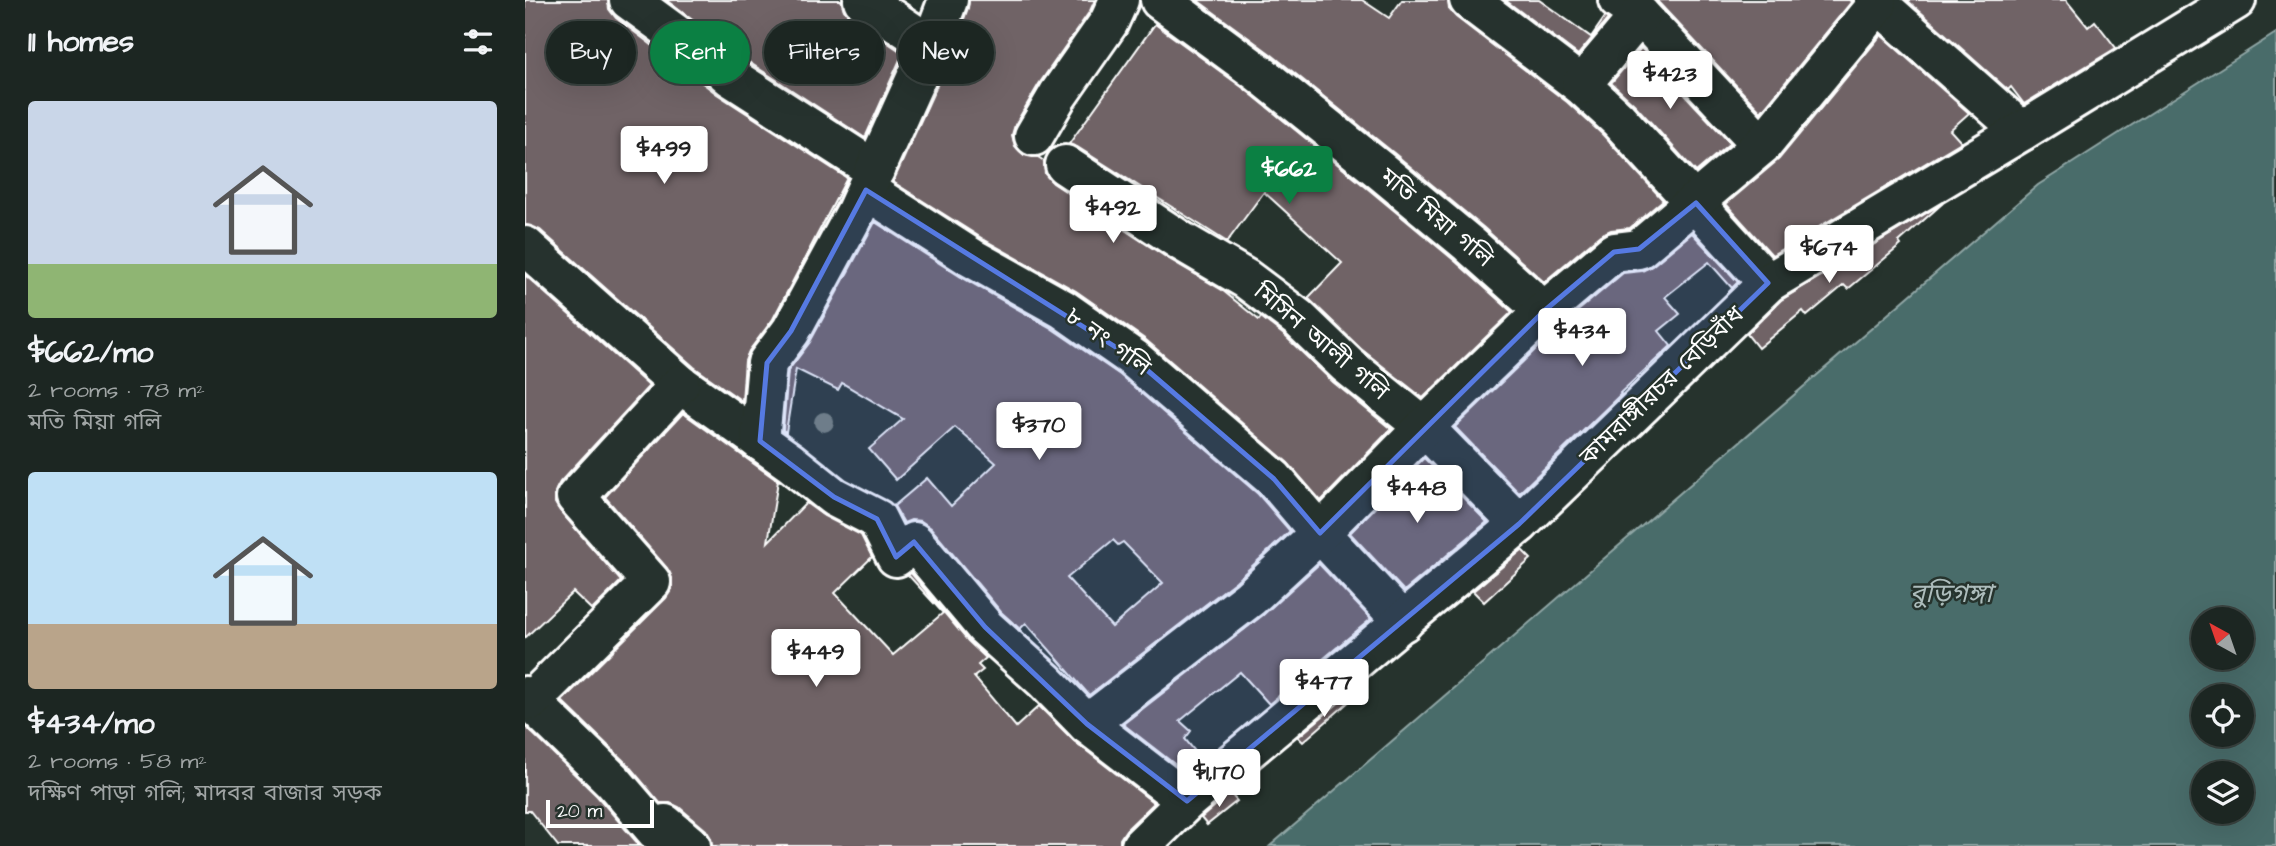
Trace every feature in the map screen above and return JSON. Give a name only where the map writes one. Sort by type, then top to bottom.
[{"type":"street","name":"৮ নং গলি","points":[[629,0],[750,90],[785,111],[972,258],[1063,309],[1133,358],[1274,479],[1403,622]]},
{"type":"street","points":[[863,0],[898,23]]},
{"type":"street","points":[[941,21],[948,0]]},
{"type":"street","points":[[1034,136],[1058,95],[1109,22],[1119,0]]},
{"type":"street","points":[[1469,0],[1581,85],[1618,119],[1767,283]]},
{"type":"street","name":"কামরাঙ্গীরচর বেড়িবাঁধ","points":[[1141,846],[1187,802],[1519,524],[1767,283],[2236,0]]},
{"type":"street","points":[[1087,724],[1250,598],[1320,533],[1544,311],[1614,252],[1639,249],[1762,145],[1875,3],[2022,131]]},
{"type":"street","name":"মতি মিয়া গলি","points":[[1174,5],[1381,171],[1544,311]]},
{"type":"street","points":[[1581,85],[1631,6],[1762,145]]},
{"type":"street","points":[[760,441],[767,363],[791,331],[871,180],[914,84]]},
{"type":"street","name":"মিসিন আলী গলি","points":[[1065,165],[1181,241],[1245,279],[1298,318],[1347,365],[1424,427],[1519,524]]},
{"type":"street","points":[[525,246],[680,384],[834,497],[877,519],[897,556],[914,542],[985,627],[1045,681],[1087,724],[1187,802]]},
{"type":"street","points":[[680,384],[576,497],[651,582],[528,699],[613,781],[656,831],[665,824],[691,846]]},
{"type":"highlighted area","points":[[866,190],[1133,358],[1274,479],[1320,533],[1544,311],[1614,252],[1639,249],[1696,203],[1768,283],[1519,524],[1187,801],[1087,724],[985,627],[914,542],[896,557],[877,519],[834,497],[760,441],[767,363],[791,331]]},
{"type":"water","name":"বুড়িগঙ্গা","points":[[2276,33],[2276,846],[1270,846],[2038,185]]},
{"type":"building","points":[[525,0],[608,0],[609,9],[620,21],[546,21],[546,84],[636,84],[636,33],[650,44],[650,84],[704,84],[847,178],[773,319],[749,351],[745,361],[742,401],[694,367],[540,230],[525,225]]},
{"type":"building","points":[[666,0],[841,0],[844,10],[855,21],[764,21],[764,72],[750,63],[750,21],[694,21]]},
{"type":"building","points":[[969,0],[1095,0],[1015,125],[1012,135],[1015,146],[1024,155],[1038,157],[1044,161],[1045,174],[1053,183],[1169,259],[1222,290],[1259,320],[1261,317],[1333,382],[1391,429],[1321,501],[1288,463],[1146,340],[1076,291],[983,239],[893,182],[937,84],[994,84],[994,21],[963,21]]},
{"type":"building","points":[[1197,0],[1362,0],[1389,18],[1402,0],[1448,0],[1449,9],[1456,17],[1567,102],[1602,134],[1663,200],[1630,228],[1611,230],[1600,235],[1544,282],[1395,154],[1272,55]]},
{"type":"building","points":[[1505,0],[1539,0],[1591,37],[1605,17],[1608,19],[1578,55]]},
{"type":"building","points":[[1853,0],[1761,112],[1657,1]]},
{"type":"building","points":[[1907,0],[2066,0],[2088,27],[2095,21],[2116,48],[2024,104],[2011,87],[2008,90]]},
{"type":"building","points":[[1155,24],[1246,90],[1455,261],[1512,312],[1423,398],[1361,349],[1308,298],[1342,263],[1264,192],[1227,242],[1069,144]]},
{"type":"building","points":[[1881,35],[1969,113],[1950,130],[1961,142],[1772,255],[1726,204],[1779,159]]},
{"type":"building","points":[[884,40],[898,50],[898,64],[865,138],[782,84],[884,84]]},
{"type":"building","points":[[1641,48],[1730,143],[1696,172],[1634,104],[1611,83]]},
{"type":"building","points":[[1943,203],[1899,242],[1901,245],[1848,289],[1844,285],[1807,316],[1803,311],[1758,348],[1747,334],[1781,300]]},
{"type":"building","points":[[875,222],[961,277],[1051,328],[1120,375],[1258,494],[1290,531],[1236,581],[1089,695],[1026,623],[1020,629],[1001,612],[931,528],[921,521],[911,520],[904,523],[894,506],[927,478],[951,506],[996,463],[955,427],[896,480],[869,449],[903,419],[842,383],[838,390],[796,369],[786,432],[783,430],[788,371],[810,342]],"holes":[[[1113,540],[1118,545],[1123,542],[1163,583],[1112,627],[1067,578]]]},
{"type":"building","points":[[1692,233],[1738,282],[1732,288],[1709,262],[1665,297],[1680,314],[1659,331],[1671,346],[1519,493],[1455,427],[1559,327],[1623,273],[1642,271],[1652,266]]},
{"type":"building","points":[[525,275],[649,386],[560,482],[555,492],[555,503],[560,511],[621,581],[592,610],[573,592],[525,638]]},
{"type":"building","points":[[683,413],[778,481],[768,542],[806,503],[824,516],[861,535],[872,557],[835,593],[893,655],[943,613],[908,575],[911,573],[968,641],[986,658],[978,665],[983,670],[974,677],[1016,727],[1039,706],[1074,741],[1154,803],[1126,830],[1120,839],[1120,846],[712,846],[706,830],[679,807],[660,803],[628,765],[562,701],[672,589],[672,578],[667,568],[605,497]]},
{"type":"building","points":[[1424,458],[1487,522],[1404,591],[1350,533]]},
{"type":"building","points":[[1522,550],[1531,559],[1484,602],[1473,591]]},
{"type":"building","points":[[1319,564],[1371,619],[1269,704],[1240,672],[1180,721],[1191,731],[1185,739],[1202,760],[1186,773],[1123,724],[1263,615]]},
{"type":"building","points":[[1348,695],[1352,699],[1303,742],[1298,737]]},
{"type":"building","points":[[525,726],[597,796],[640,846],[558,846],[530,811],[525,811]]},
{"type":"building","points":[[1230,793],[1237,801],[1207,825],[1201,818]]}]
